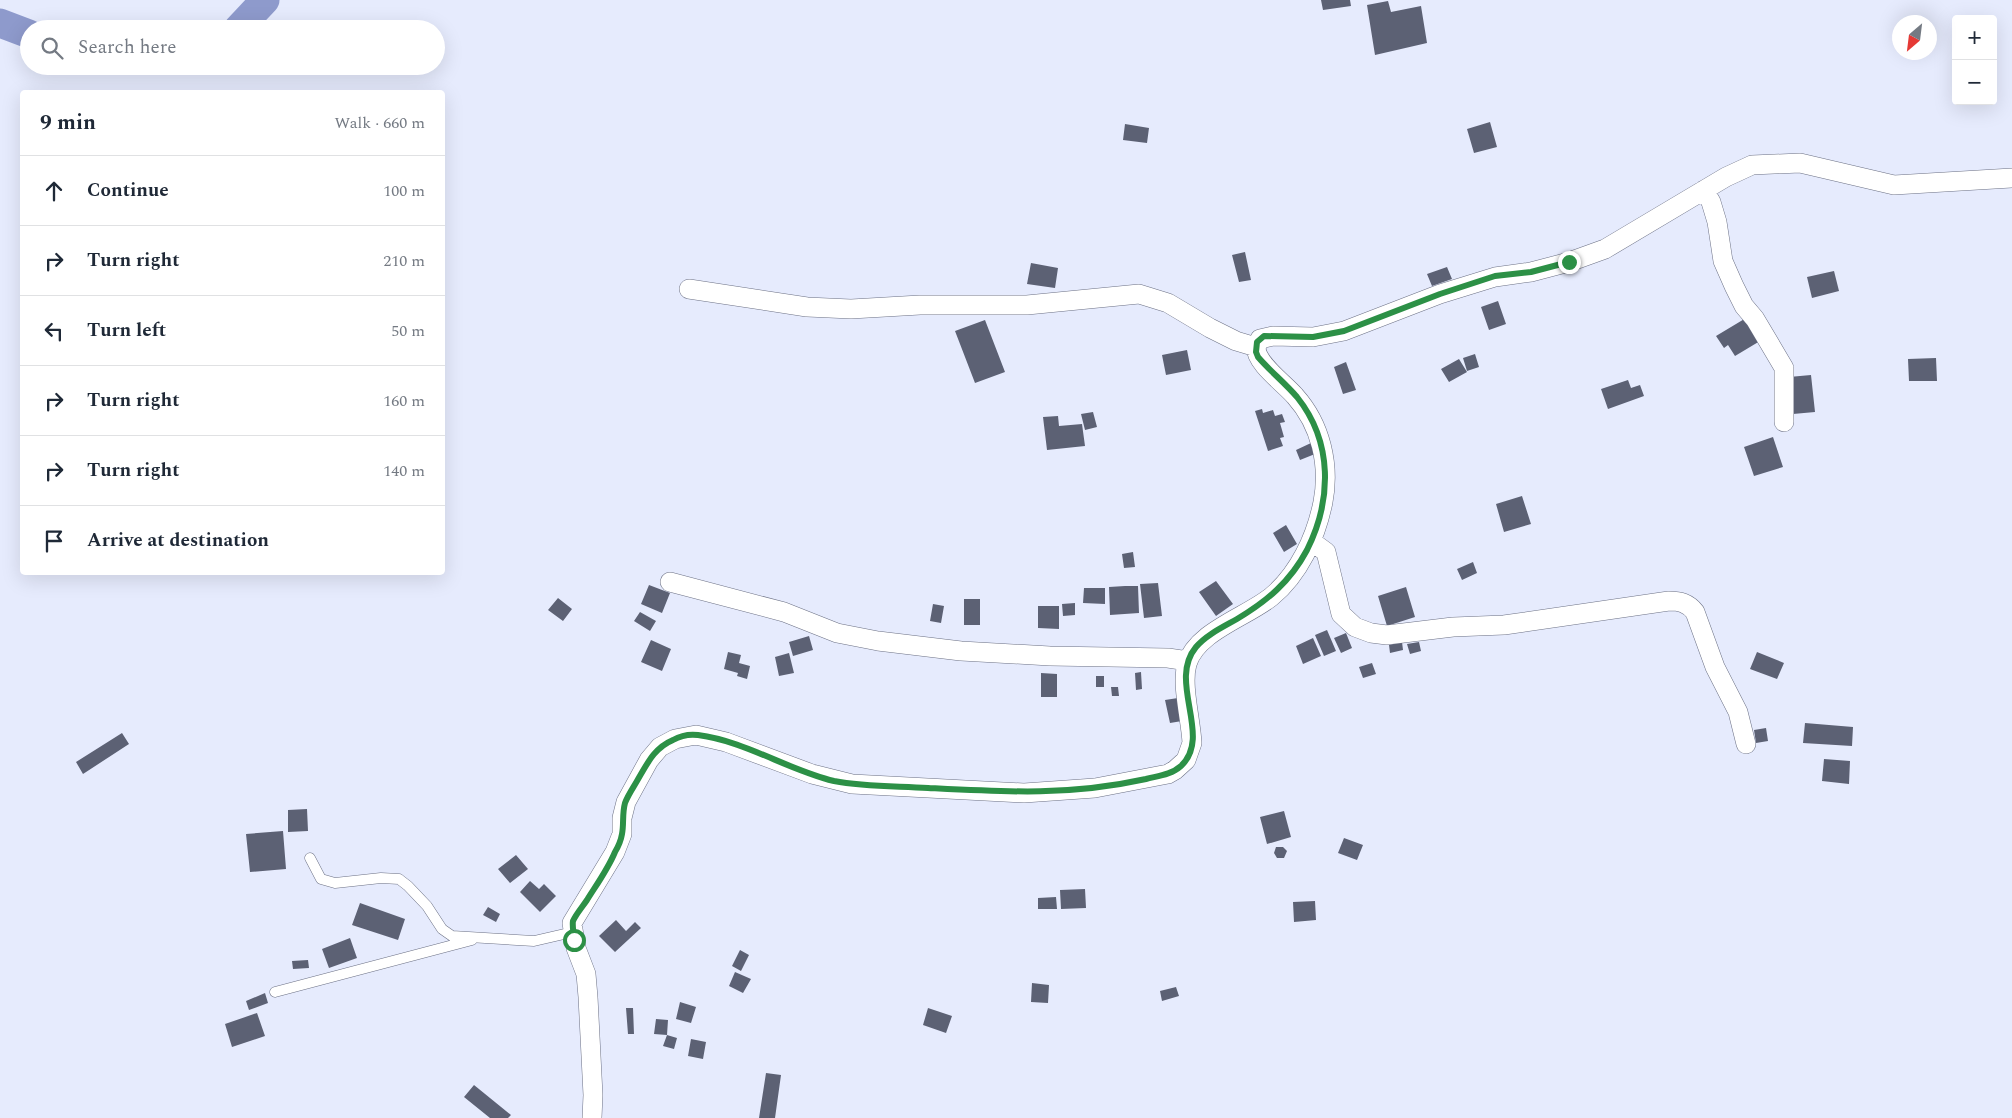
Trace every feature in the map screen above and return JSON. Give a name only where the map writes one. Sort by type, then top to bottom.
[{"type":"street","points":[[592,1118],[594,1095],[586,974],[576,948],[572,923],[615,852],[622,834],[622,818],[626,802],[649,760],[660,747],[675,739],[696,735],[726,742],[812,774],[852,784],[1024,793],[1095,788],[1168,774],[1186,760],[1192,743],[1185,679],[1188,662],[1198,644],[1273,596],[1298,566],[1311,541],[1323,502],[1326,480],[1323,450],[1315,428],[1305,409],[1258,357],[1257,342],[1264,336],[1313,337],[1344,331],[1440,294],[1495,276],[1531,272],[1569,262],[1605,249],[1726,177],[1752,165],[1800,163],[1894,185],[2012,178]]},
{"type":"street","points":[[1704,190],[1711,202],[1717,222],[1723,261],[1734,286],[1744,306],[1755,319],[1784,368],[1784,422]]},
{"type":"street","points":[[689,289],[807,307],[851,309],[920,305],[1027,305],[1139,294],[1168,303],[1210,328],[1256,347]]},
{"type":"street","points":[[1311,541],[1326,552],[1341,614],[1355,627],[1371,633],[1387,635],[1453,627],[1504,625],[1680,601],[1690,606],[1695,612],[1715,667],[1738,712],[1746,744]]},
{"type":"street","points":[[670,582],[784,612],[838,632],[878,641],[961,651],[1050,656],[1168,658],[1188,662]]},
{"type":"lane","points":[[310,858],[321,879],[335,883],[381,878],[399,879],[427,906],[442,929],[452,936],[534,941],[574,932]]},
{"type":"lane","points":[[275,992],[481,938]]},
{"type":"building","points":[[1321,0],[1350,0],[1351,6],[1323,10]]},
{"type":"building","points":[[1388,1],[1391,12],[1421,6],[1427,43],[1375,55],[1367,5]]},
{"type":"building","points":[[1490,122],[1497,147],[1474,153],[1467,129]]},
{"type":"building","points":[[1125,124],[1149,128],[1147,143],[1123,140]]},
{"type":"building","points":[[1245,252],[1251,280],[1239,282],[1232,255]]},
{"type":"building","points":[[1031,263],[1058,268],[1055,288],[1027,284]]},
{"type":"building","points":[[1447,267],[1452,279],[1432,286],[1427,274]]},
{"type":"building","points":[[1834,271],[1839,291],[1812,298],[1807,277]]},
{"type":"building","points":[[1498,301],[1506,324],[1489,330],[1481,307]]},
{"type":"building","points":[[1746,318],[1760,341],[1735,356],[1728,345],[1724,348],[1716,336]]},
{"type":"building","points":[[985,320],[1005,372],[975,383],[955,331]]},
{"type":"building","points":[[1187,350],[1191,370],[1166,375],[1162,355]]},
{"type":"building","points":[[1475,354],[1479,367],[1467,371],[1463,358]]},
{"type":"building","points":[[1936,358],[1937,381],[1909,381],[1908,359]]},
{"type":"building","points":[[1459,359],[1467,372],[1449,382],[1441,369]]},
{"type":"building","points":[[1346,362],[1356,390],[1343,394],[1334,367]]},
{"type":"building","points":[[1811,375],[1815,412],[1793,414],[1789,377]]},
{"type":"building","points":[[1628,380],[1631,388],[1640,385],[1644,396],[1608,409],[1601,389]]},
{"type":"building","points":[[1262,409],[1263,413],[1273,410],[1275,416],[1282,414],[1285,422],[1280,423],[1284,437],[1280,438],[1283,446],[1268,451],[1255,411]]},
{"type":"building","points":[[1093,412],[1097,427],[1085,430],[1081,414]]},
{"type":"building","points":[[1058,416],[1059,426],[1082,424],[1085,446],[1047,450],[1043,417]]},
{"type":"building","points":[[1773,437],[1783,467],[1754,476],[1744,447]]},
{"type":"building","points":[[1311,443],[1315,454],[1300,460],[1296,450]]},
{"type":"building","points":[[1522,496],[1531,524],[1504,532],[1496,504]]},
{"type":"building","points":[[1286,525],[1297,544],[1284,552],[1273,533]]},
{"type":"building","points":[[1133,552],[1135,567],[1124,568],[1122,554]]},
{"type":"building","points":[[1473,562],[1477,573],[1462,580],[1457,569]]},
{"type":"building","points":[[1216,581],[1233,604],[1216,616],[1199,592]]},
{"type":"building","points":[[1158,583],[1162,616],[1144,618],[1140,584]]},
{"type":"building","points":[[649,585],[670,593],[662,613],[641,604]]},
{"type":"building","points":[[1138,586],[1139,613],[1110,615],[1109,587]]},
{"type":"building","points":[[1406,587],[1415,617],[1387,626],[1378,596]]},
{"type":"building","points":[[1084,588],[1105,588],[1105,604],[1083,603]]},
{"type":"building","points":[[558,598],[572,609],[563,621],[548,610]]},
{"type":"building","points":[[964,599],[980,599],[980,625],[964,625]]},
{"type":"building","points":[[1075,603],[1075,615],[1063,616],[1062,604]]},
{"type":"building","points":[[933,604],[944,606],[941,623],[930,621]]},
{"type":"building","points":[[1038,606],[1059,606],[1059,629],[1038,628]]},
{"type":"building","points":[[640,612],[656,621],[650,631],[634,621]]},
{"type":"building","points":[[1327,630],[1336,651],[1324,656],[1315,635]]},
{"type":"building","points":[[1346,633],[1352,648],[1341,653],[1334,638]]},
{"type":"building","points":[[809,636],[813,650],[793,656],[789,642]]},
{"type":"building","points":[[1313,638],[1321,656],[1303,664],[1296,646]]},
{"type":"building","points":[[651,640],[671,649],[662,671],[641,662]]},
{"type":"building","points":[[1402,642],[1403,650],[1390,653],[1389,645]]},
{"type":"building","points":[[1419,642],[1421,651],[1410,654],[1407,644]]},
{"type":"building","points":[[728,652],[741,655],[739,663],[750,666],[747,679],[737,676],[738,673],[724,669]]},
{"type":"building","points":[[1757,652],[1784,663],[1777,679],[1750,669]]},
{"type":"building","points":[[789,653],[794,673],[779,676],[775,657]]},
{"type":"building","points":[[1372,663],[1376,674],[1363,678],[1359,667]]},
{"type":"building","points":[[1141,672],[1142,689],[1136,690],[1135,673]]},
{"type":"building","points":[[1041,673],[1057,674],[1057,697],[1041,697]]},
{"type":"building","points":[[1096,676],[1104,676],[1104,687],[1096,687]]},
{"type":"building","points":[[1111,687],[1118,687],[1119,696],[1112,696]]},
{"type":"building","points":[[1178,698],[1182,721],[1170,723],[1165,700]]},
{"type":"building","points":[[1805,723],[1853,727],[1852,746],[1803,743]]},
{"type":"building","points":[[1766,728],[1768,741],[1756,743],[1754,730]]},
{"type":"building","points":[[122,733],[129,744],[83,774],[76,762]]},
{"type":"building","points":[[1824,759],[1850,761],[1849,784],[1822,781]]},
{"type":"building","points":[[307,809],[308,831],[288,832],[288,810]]},
{"type":"building","points":[[1284,811],[1291,837],[1267,844],[1260,817]]},
{"type":"building","points":[[283,831],[286,869],[250,872],[246,834]]},
{"type":"building","points":[[1344,838],[1363,845],[1357,860],[1338,853]]},
{"type":"building","points":[[1276,847],[1283,847],[1287,851],[1284,858],[1277,858],[1274,853]]},
{"type":"building","points":[[516,855],[528,869],[510,883],[498,869]]},
{"type":"building","points":[[530,881],[539,889],[544,884],[556,896],[540,912],[520,892]]},
{"type":"building","points":[[1085,889],[1086,908],[1061,909],[1060,890]]},
{"type":"building","points":[[1056,897],[1057,909],[1038,909],[1038,898]]},
{"type":"building","points":[[1315,901],[1316,920],[1294,922],[1293,902]]},
{"type":"building","points":[[360,903],[405,919],[398,940],[352,925]]},
{"type":"building","points":[[488,907],[500,914],[496,922],[483,915]]},
{"type":"building","points":[[616,920],[626,931],[635,922],[641,928],[615,952],[599,936]]},
{"type":"building","points":[[350,938],[357,958],[329,968],[322,949]]},
{"type":"building","points":[[740,950],[749,955],[741,971],[732,966]]},
{"type":"building","points":[[308,960],[309,968],[293,969],[292,961]]},
{"type":"building","points":[[735,972],[751,979],[743,993],[729,986]]},
{"type":"building","points":[[1032,983],[1049,985],[1048,1003],[1031,1002]]},
{"type":"building","points":[[1176,987],[1179,996],[1162,1001],[1160,991]]},
{"type":"building","points":[[265,993],[268,1003],[249,1010],[246,1001]]},
{"type":"building","points":[[680,1002],[696,1007],[691,1023],[676,1019]]},
{"type":"building","points":[[626,1008],[633,1008],[634,1034],[628,1034]]},
{"type":"building","points":[[928,1008],[952,1016],[946,1033],[923,1025]]},
{"type":"building","points":[[257,1013],[265,1036],[232,1047],[225,1024]]},
{"type":"building","points":[[656,1019],[668,1020],[667,1035],[654,1034]]},
{"type":"building","points":[[667,1035],[677,1038],[674,1049],[663,1046]]},
{"type":"building","points":[[691,1039],[706,1042],[703,1059],[688,1056]]},
{"type":"building","points":[[766,1073],[781,1075],[775,1118],[759,1118]]},
{"type":"building","points":[[474,1085],[511,1115],[508,1118],[490,1118],[464,1097]]},
{"type":"waterway","points":[[246,20],[265,0]]},
{"type":"waterway","points":[[0,23],[20,31]]},
{"type":"route","points":[[574,940],[572,923],[615,852],[622,834],[622,818],[626,802],[649,760],[660,747],[685,736],[696,735],[726,742],[832,780],[875,786],[1024,793],[1060,792],[1095,788],[1168,774],[1181,766],[1190,752],[1192,743],[1185,679],[1192,652],[1198,644],[1219,629],[1261,605],[1284,585],[1298,566],[1311,541],[1318,524],[1323,502],[1326,480],[1325,465],[1318,435],[1312,421],[1296,397],[1258,357],[1256,347],[1260,338],[1264,336],[1313,337],[1344,331],[1440,294],[1495,276],[1531,272],[1569,262]]}]
